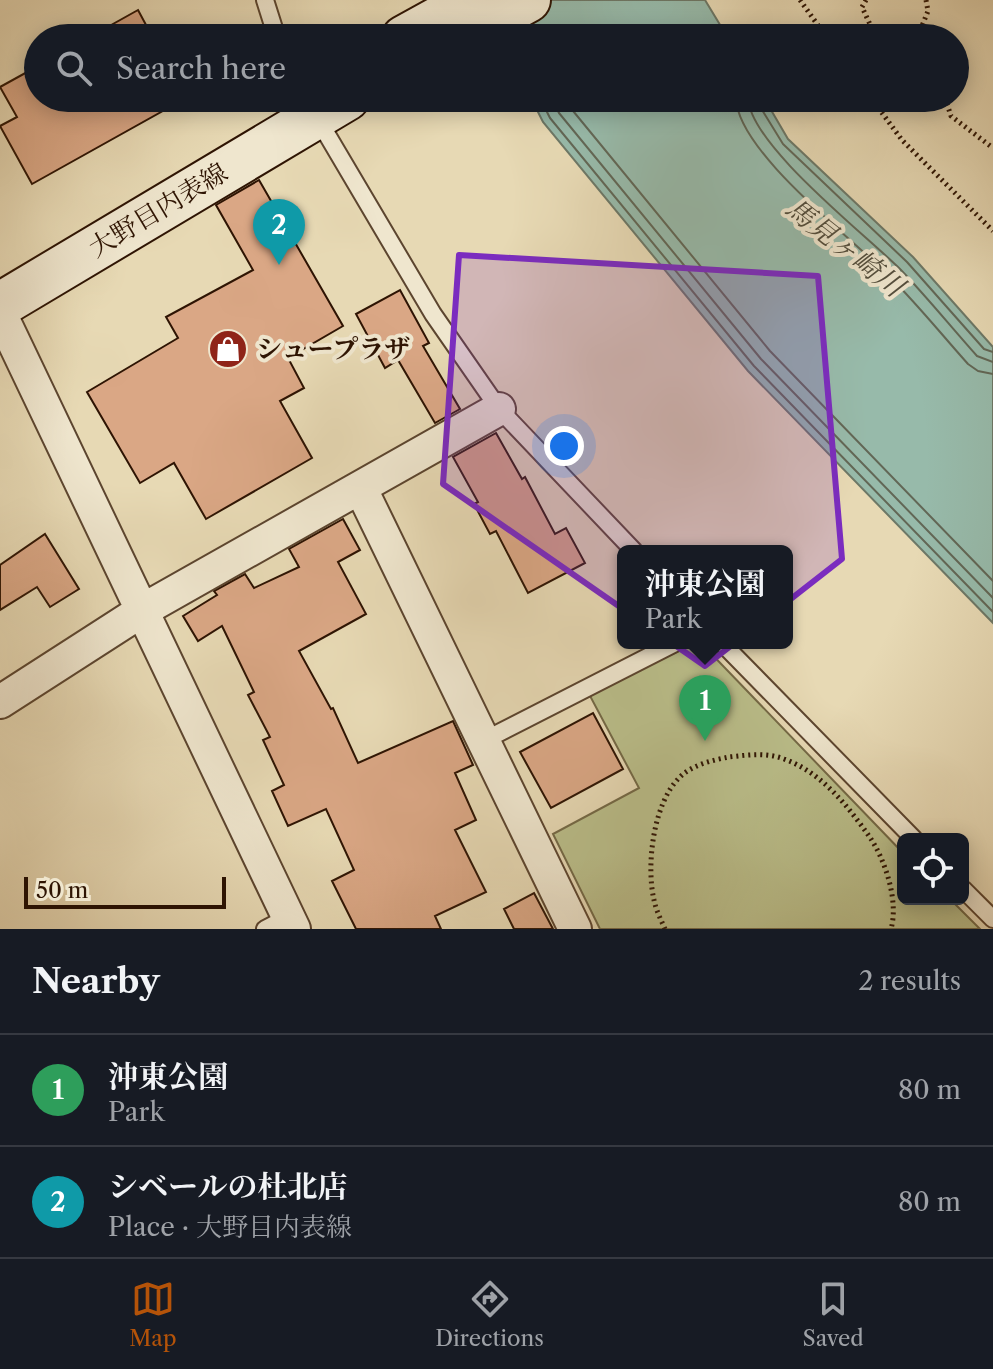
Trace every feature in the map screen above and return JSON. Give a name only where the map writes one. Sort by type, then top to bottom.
[{"type":"main road","points":[[429,24],[473,0]]},
{"type":"main road","points":[[484,24],[528,0]]},
{"type":"main road","name":"大野目内表線","points":[[0,274],[304,112]]},
{"type":"main road","name":"大野目内表線","points":[[0,305],[306,112]]},
{"type":"street","points":[[0,313],[143,610],[282,925]]},
{"type":"street","points":[[0,702],[143,610],[499,409]]},
{"type":"street","points":[[361,489],[575,929]]},
{"type":"lane","points":[[265,0],[273,24]]},
{"type":"lane","points":[[323,112],[433,314],[499,409],[628,545]]},
{"type":"lane","points":[[483,741],[663,649]]},
{"type":"lane","points":[[728,649],[908,833]]},
{"type":"lane","points":[[969,895],[993,919]]},
{"type":"path","points":[[800,0],[817,24]]},
{"type":"path","points":[[866,0],[862,7],[870,24]]},
{"type":"path","points":[[923,24],[928,11],[926,0]]},
{"type":"path","points":[[881,112],[902,140],[993,231]]},
{"type":"path","points":[[950,112],[993,148]]},
{"type":"path","points":[[665,929],[654,901],[650,857],[666,796],[679,777],[695,767],[719,759],[756,754],[782,758],[803,768],[849,807],[879,850],[890,883],[891,929]]},
{"type":"highlighted area","points":[[459,255],[818,276],[842,559],[705,666],[443,484]]},
{"type":"green space","points":[[683,649],[707,649],[897,847],[897,905],[956,905],[980,929],[600,929],[553,834],[639,788],[589,694]]},
{"type":"water","points":[[484,0],[705,0],[720,24],[496,24]]},
{"type":"water","name":"馬見ヶ崎川","points":[[538,112],[772,112],[788,139],[913,257],[993,347],[993,623],[748,371],[543,122]]},
{"type":"building","points":[[138,10],[146,24],[113,24]]},
{"type":"building","points":[[24,74],[24,112],[161,112],[32,184],[0,126],[17,117],[0,87]]},
{"type":"building","points":[[259,180],[343,326],[288,358],[304,388],[280,401],[312,458],[206,519],[174,463],[140,483],[87,392],[178,338],[166,317],[253,270],[216,205]]},
{"type":"building","points":[[400,290],[429,343],[423,346],[460,409],[435,423],[398,360],[385,368],[356,314]]},
{"type":"building","points":[[496,433],[522,479],[525,477],[555,534],[566,528],[585,563],[528,593],[496,531],[490,534],[474,504],[478,502],[453,457]]},
{"type":"building","points":[[343,519],[360,550],[338,562],[366,614],[299,651],[333,708],[358,763],[453,721],[473,765],[455,773],[476,820],[455,830],[486,892],[435,916],[441,929],[356,929],[332,881],[354,870],[326,809],[288,826],[272,791],[284,785],[263,740],[270,737],[248,695],[254,692],[222,626],[198,641],[183,616],[217,595],[214,591],[245,574],[254,588],[299,567],[289,549]]},
{"type":"building","points":[[45,534],[79,589],[50,607],[37,587],[0,610],[0,565]]},
{"type":"building","points":[[593,713],[623,769],[551,808],[520,752]]},
{"type":"building","points":[[534,893],[553,929],[514,929],[504,909]]},
{"type":"place","name":"シベールの杜北店","points":[[279,265]]},
{"type":"place","name":"シュープラザ","points":[[228,349]]},
{"type":"place","name":"沖東公園","points":[[705,741]]}]
